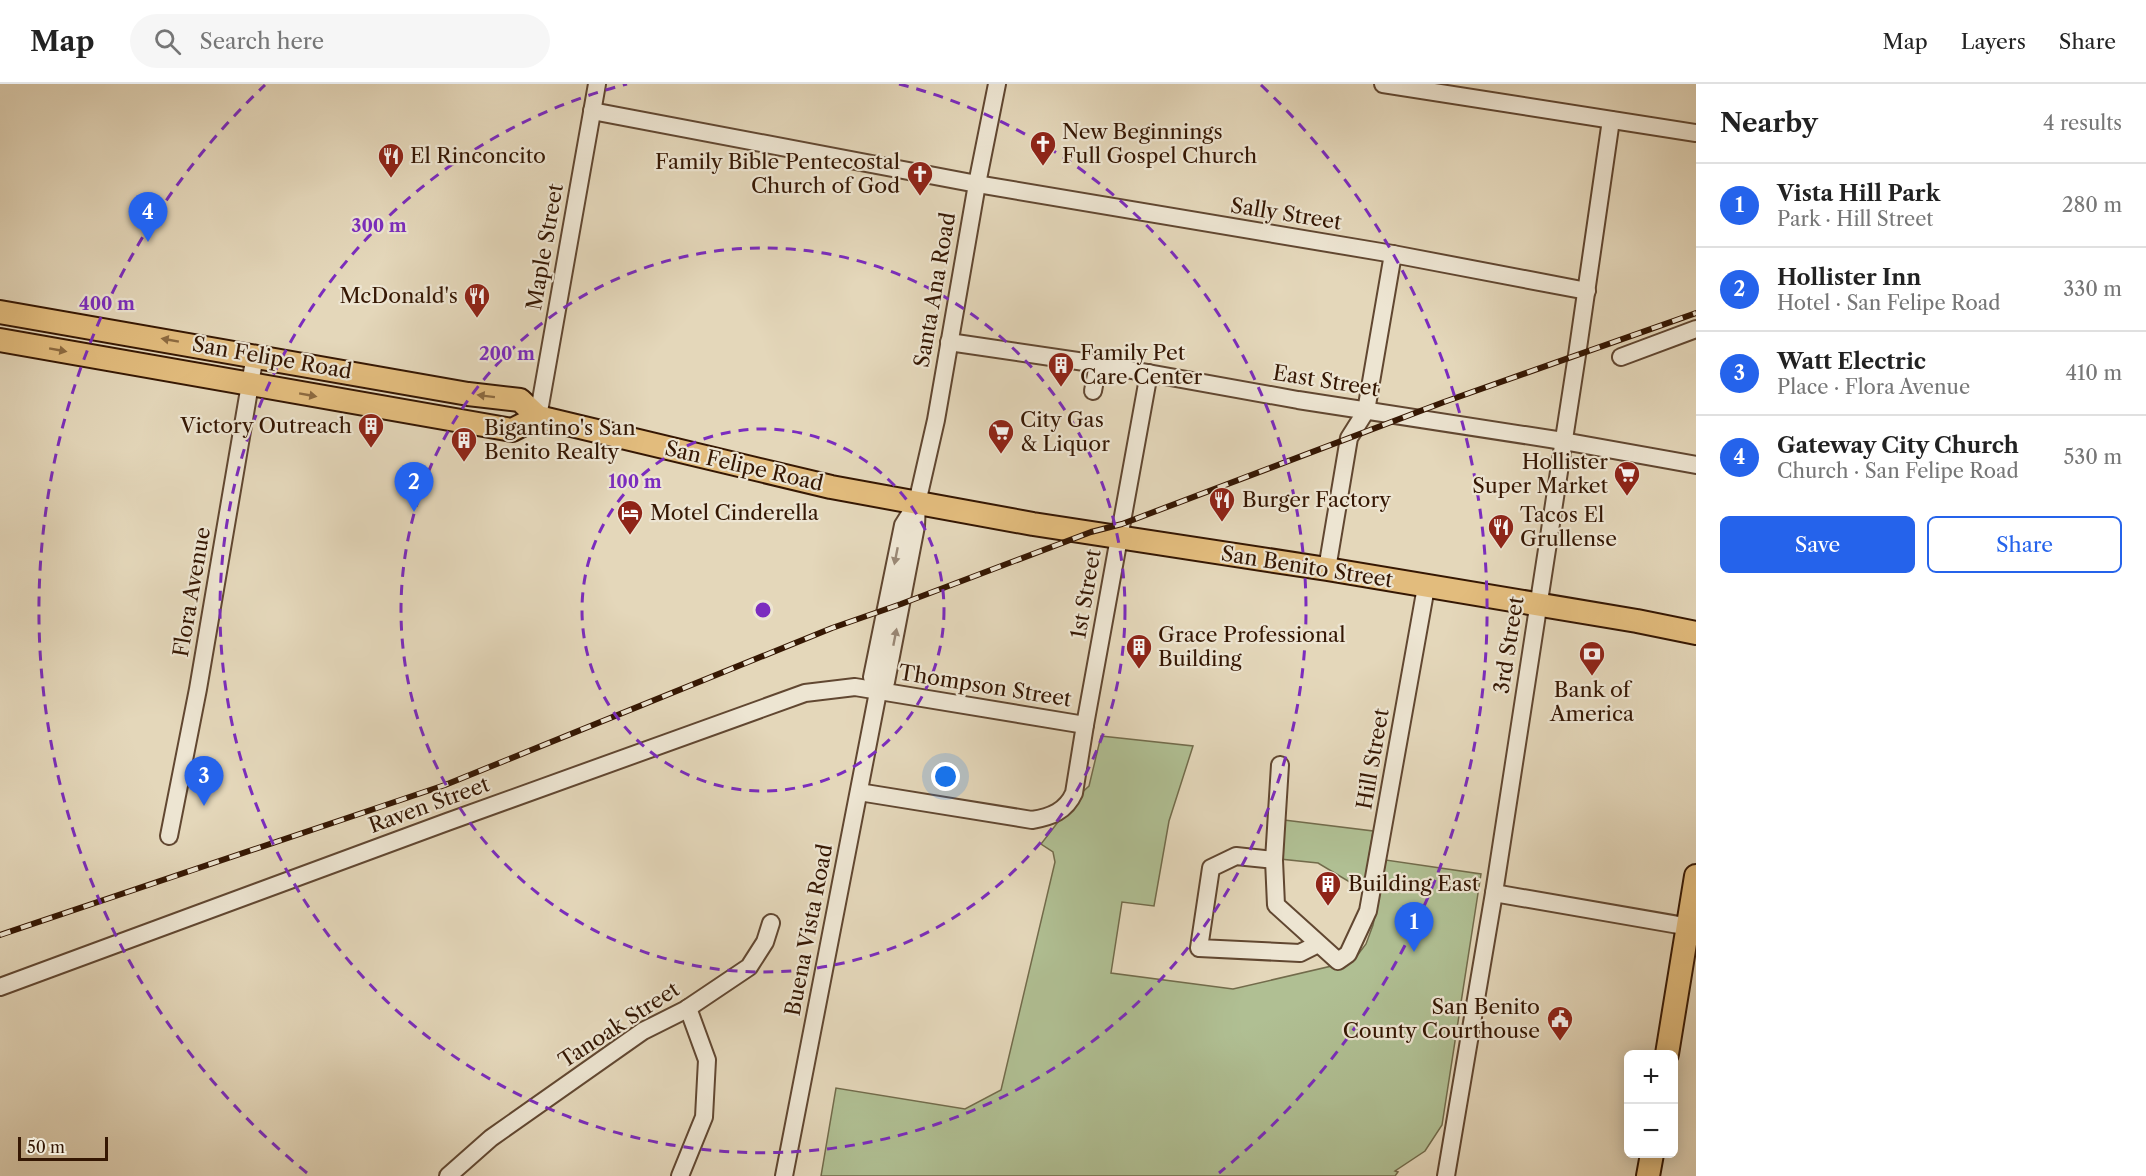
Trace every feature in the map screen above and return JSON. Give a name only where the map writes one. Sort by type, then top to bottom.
[{"type":"main road","name":"San Felipe Road","points":[[0,312],[468,394],[520,400],[538,417],[823,485],[917,503]]},
{"type":"main road","name":"San Felipe Road","points":[[0,340],[512,430],[538,417]]},
{"type":"main road","name":"San Benito Street","points":[[917,503],[1033,524],[1327,569],[1696,633]]},
{"type":"main road","points":[[1668,1050],[1692,927],[1696,876]]},
{"type":"main road","points":[[1648,1176],[1651,1158]]},
{"type":"street","name":"Maple Street","points":[[538,417],[597,84]]},
{"type":"street","name":"Santa Ana Road","points":[[917,503],[936,420],[977,184],[997,84]]},
{"type":"street","points":[[1383,84],[1696,133]]},
{"type":"street","name":"Sally Street","points":[[592,111],[977,184],[1393,254],[1587,291]]},
{"type":"street","name":"3rd Street","points":[[1446,1176],[1494,893],[1587,291],[1611,120]]},
{"type":"street","points":[[1327,569],[1349,438],[1366,411],[1393,254]]},
{"type":"street","points":[[1621,357],[1696,329]]},
{"type":"street","name":"East Street","points":[[949,342],[1098,364],[1696,465]]},
{"type":"street","name":"Flora Avenue","points":[[168,836],[198,689],[255,355]]},
{"type":"street","points":[[1093,391],[1098,364]]},
{"type":"street","name":"1st Street","points":[[859,792],[1032,819],[1053,815],[1070,802],[1074,793],[1084,724],[1149,373]]},
{"type":"street","name":"Buena Vista Road","points":[[784,1176],[878,692],[886,682],[916,526],[917,503]]},
{"type":"street","name":"Hill Street","points":[[1318,944],[1338,961],[1348,954],[1368,911],[1426,587]]},
{"type":"street","name":"Raven Street","points":[[0,987],[805,693],[855,687],[878,692]]},
{"type":"street","name":"Thompson Street","points":[[878,692],[1084,724]]},
{"type":"street","points":[[1274,860],[1236,856],[1211,868],[1199,948],[1300,953],[1318,944],[1276,904],[1274,860],[1280,765]]},
{"type":"street","points":[[1494,893],[1692,927]]},
{"type":"street","name":"Tanoak Street","points":[[448,1176],[491,1138],[643,1031],[688,1008],[749,967],[765,942],[771,923]]},
{"type":"street","points":[[680,1176],[704,1117],[707,1060],[688,1008]]},
{"type":"green space","points":[[1101,736],[1193,746],[1169,821],[1154,906],[1122,902],[1111,973],[1233,989],[1353,961],[1366,944],[1373,925],[1386,860],[1481,874],[1442,1125],[1425,1151],[1395,1171],[1398,1172],[1395,1176],[821,1176],[836,1088],[965,1109],[1001,1090],[1055,862],[1053,852],[1041,844],[1078,796],[1089,786]]},
{"type":"green space","points":[[1284,820],[1373,831],[1366,876],[1358,887],[1318,863],[1280,859]]},
{"type":"railway","points":[[0,935],[445,785],[832,628],[1091,532],[1122,524],[1444,402],[1696,313]]},
{"type":"place","name":"New Beginnings Full Gospel Church","points":[[1043,167]]},
{"type":"place","name":"El Rinconcito","points":[[391,179]]},
{"type":"place","name":"Family Bible Pentecostal Church of God","points":[[920,197]]},
{"type":"place","name":"Gateway City Church","points":[[148,242]]},
{"type":"place","name":"McDonald's","points":[[477,319]]},
{"type":"place","name":"Family Pet Care Center","points":[[1061,388]]},
{"type":"place","name":"Victory Outreach","points":[[371,449]]},
{"type":"place","name":"City Gas & Liquor","points":[[1001,455]]},
{"type":"place","name":"Bigantino's San Benito Realty","points":[[464,463]]},
{"type":"place","name":"Hollister Super Market","points":[[1627,497]]},
{"type":"place","name":"Hollister Inn","points":[[414,512]]},
{"type":"place","name":"Burger Factory","points":[[1222,523]]},
{"type":"place","name":"Motel Cinderella","points":[[630,536]]},
{"type":"place","name":"Tacos El Grullense","points":[[1501,550]]},
{"type":"place","name":"Grace Professional Building","points":[[1139,670]]},
{"type":"place","name":"Bank of America","points":[[1592,677]]},
{"type":"place","name":"Watt Electric","points":[[204,806]]},
{"type":"place","name":"Building East","points":[[1328,907]]},
{"type":"place","name":"Vista Hill Park","points":[[1414,952]]},
{"type":"place","name":"San Benito County Courthouse","points":[[1560,1042]]}]
